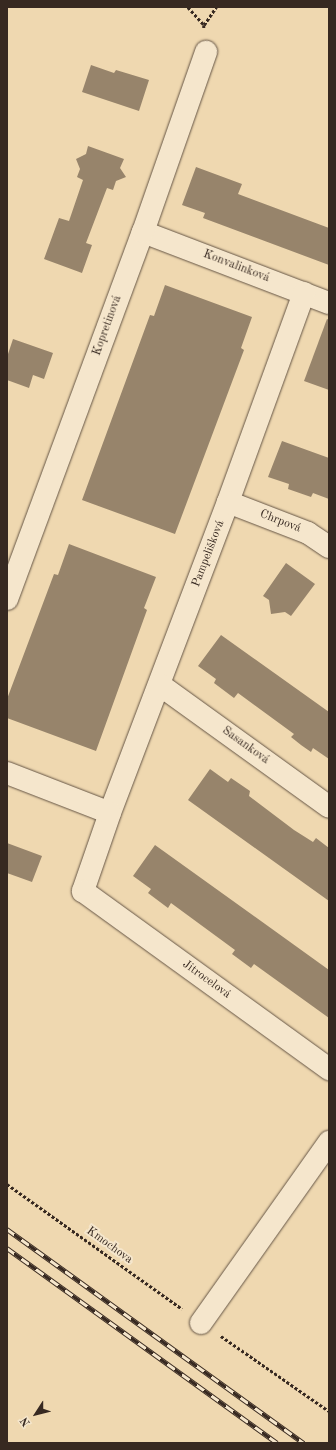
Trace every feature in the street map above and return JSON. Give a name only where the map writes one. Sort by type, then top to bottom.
[{"type":"street","name":"Kopretinová","points":[[7,599],[144,232],[206,52]]},
{"type":"street","name":"Konvalinková","points":[[144,232],[329,303]]},
{"type":"street","name":"Pampelišková","points":[[83,891],[110,813],[160,685],[304,293]]},
{"type":"street","name":"Chrpová","points":[[228,502],[308,533],[329,547]]},
{"type":"street","name":"Sasanková","points":[[160,685],[329,807]]},
{"type":"street","points":[[7,773],[110,813]]},
{"type":"street","name":"Jitrocelová","points":[[83,891],[329,1069]]},
{"type":"street","points":[[201,1323],[329,1142]]},
{"type":"path","points":[[204,25],[216,7]]},
{"type":"path","name":"Kmochova","points":[[7,1184],[201,1323],[329,1411]]},
{"type":"building","points":[[91,65],[114,73],[116,70],[149,80],[139,111],[82,92]]},
{"type":"building","points":[[88,146],[124,159],[120,168],[126,177],[116,181],[113,190],[107,188],[86,243],[92,245],[82,273],[44,259],[59,218],[69,221],[83,180],[77,177],[80,169],[76,159],[86,154]]},
{"type":"building","points":[[196,167],[242,184],[238,194],[329,228],[329,265],[203,218],[205,213],[182,205]]},
{"type":"building","points":[[165,285],[252,317],[241,348],[244,350],[175,534],[82,500],[150,315],[154,316]]},
{"type":"building","points":[[327,319],[329,320],[329,390],[304,381]]},
{"type":"building","points":[[13,339],[53,353],[44,379],[33,375],[29,388],[7,380],[7,357]]},
{"type":"building","points":[[282,441],[329,458],[329,499],[313,493],[311,497],[288,489],[289,484],[268,477]]},
{"type":"building","points":[[69,544],[156,577],[144,608],[147,610],[96,751],[7,718],[7,699],[54,574],[58,575]]},
{"type":"building","points":[[286,563],[315,584],[291,616],[285,612],[271,614],[269,600],[263,596]]},
{"type":"building","points":[[221,635],[329,712],[329,759],[313,748],[311,752],[301,745],[291,737],[294,734],[238,693],[234,698],[214,683],[216,679],[198,666]]},
{"type":"building","points":[[210,769],[228,782],[231,778],[250,791],[249,796],[294,830],[313,842],[316,838],[329,848],[329,901],[188,800]]},
{"type":"building","points":[[7,843],[42,856],[32,882],[7,873]]},
{"type":"building","points":[[155,845],[329,970],[329,1018],[254,964],[251,968],[232,954],[235,950],[171,903],[168,908],[148,893],[151,889],[133,876]]},
{"type":"railway","points":[[7,1229],[304,1443]]},
{"type":"railway","points":[[7,1248],[277,1443]]}]
